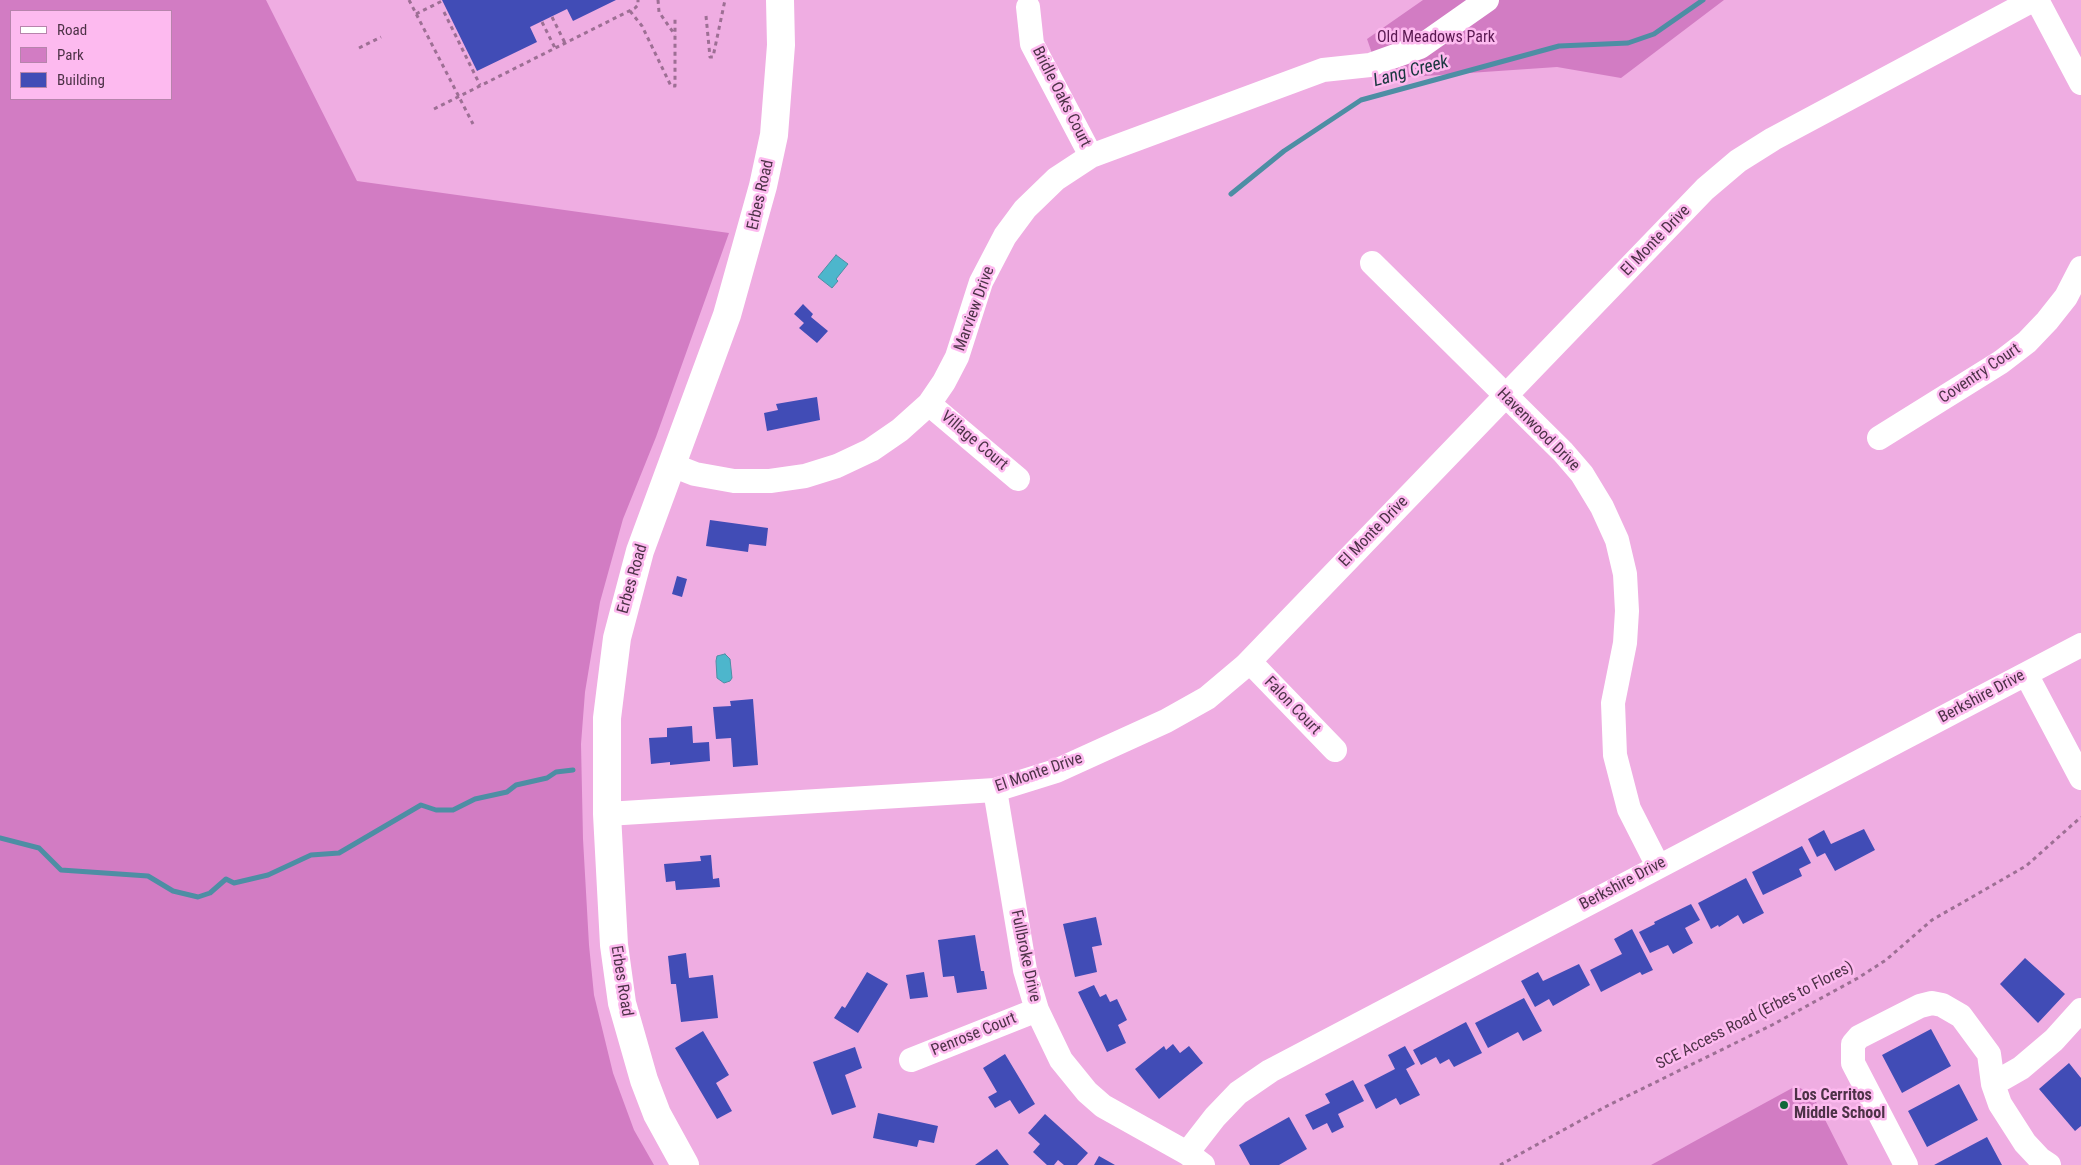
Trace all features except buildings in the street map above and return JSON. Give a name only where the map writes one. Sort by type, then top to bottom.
[{"type":"main road","name":"Erbes Road","points":[[684,1165],[657,1114],[644,1080],[622,1003],[614,945],[607,814],[607,718],[617,638],[640,551],[727,315],[753,230],[764,186],[774,136],[781,45],[780,0]]},
{"type":"street","name":"Marview Drive","points":[[672,465],[695,474],[734,481],[770,481],[805,476],[837,466],[871,450],[900,430],[930,404],[944,382],[956,357],[981,282],[1005,236],[1024,209],[1056,179],[1091,156],[1323,70],[1370,65],[1420,47],[1487,0]]},
{"type":"street","name":"El Monte Drive","points":[[607,814],[995,790],[1056,771],[1166,721],[1207,698],[1250,662],[1706,189],[1738,162],[1773,139],[2033,0]]},
{"type":"street","points":[[2037,0],[2081,83]]},
{"type":"street","name":"Bridle Oaks Court","points":[[1028,7],[1032,44],[1091,156]]},
{"type":"street","name":"Havenwood Drive","points":[[1372,263],[1505,397],[1563,452],[1582,474],[1602,507],[1616,540],[1625,574],[1628,611],[1625,643],[1614,703],[1615,756],[1629,809],[1658,866]]},
{"type":"street","name":"Coventry Court","points":[[1879,438],[2001,362],[2027,342],[2066,297],[2081,268]]},
{"type":"street","name":"Village Court","points":[[930,404],[1018,478]]},
{"type":"street","name":"Berkshire Drive","points":[[1195,1159],[1214,1117],[1238,1093],[1270,1071],[2081,645]]},
{"type":"street","name":"Falon Court","points":[[1250,662],[1335,750]]},
{"type":"street","points":[[2026,674],[2081,778]]},
{"type":"street","name":"Fullbroke Drive","points":[[995,790],[1025,970],[1037,1010],[1062,1060],[1087,1092],[1103,1106],[1195,1159]]},
{"type":"street","points":[[1906,1165],[1853,1062],[1853,1044],[1876,1028],[1920,1006],[1932,1003],[1942,1005],[1961,1016],[1989,1054],[1993,1084],[2000,1104],[2025,1143],[2040,1159],[2049,1165]]},
{"type":"street","name":"Penrose Court","points":[[911,1060],[1037,1010]]},
{"type":"street","points":[[1993,1084],[2027,1063],[2054,1040],[2081,1010]]},
{"type":"path","points":[[409,0],[473,124]]},
{"type":"path","points":[[434,109],[630,11],[638,5],[638,0]]},
{"type":"path","points":[[658,0],[659,12],[675,36]]},
{"type":"path","points":[[706,16],[710,57],[713,57],[725,0]]},
{"type":"path","points":[[416,14],[442,2]]},
{"type":"path","points":[[630,11],[642,26],[671,86],[675,86],[675,17]]},
{"type":"path","points":[[444,12],[480,85]]},
{"type":"path","points":[[552,16],[565,43]]},
{"type":"path","points":[[542,22],[555,48]]},
{"type":"path","points":[[359,48],[381,37]]},
{"type":"path","name":"SCE Access Road (Erbes to Flores)","points":[[1500,1165],[1604,1107],[1772,1025],[1858,978],[1886,960],[1932,920],[2026,866],[2081,816]]},
{"type":"green space","points":[[0,0],[266,0],[357,181],[729,233],[656,437],[623,519],[600,602],[585,692],[581,744],[583,839],[594,995],[613,1073],[634,1130],[654,1165],[0,1165]]},
{"type":"green space","name":"Old Meadows Park","points":[[1423,0],[1724,0],[1621,78],[1557,67],[1381,79],[1367,39]]},
{"type":"green space","points":[[1796,1086],[1812,1094],[1848,1165],[1651,1165]]},
{"type":"shaded area","points":[[836,255],[848,264],[836,279],[838,281],[832,288],[818,277]]},
{"type":"shaded area","points":[[725,654],[730,659],[732,678],[724,683],[717,678],[716,661],[717,656]]},
{"type":"waterway","name":"Lang Creek","points":[[1231,194],[1284,151],[1361,100],[1559,46],[1628,43],[1654,34],[1703,0]]},
{"type":"waterway","points":[[0,838],[39,848],[61,870],[148,876],[173,891],[198,897],[210,893],[226,879],[234,883],[268,875],[311,855],[339,853],[421,805],[436,810],[453,810],[475,799],[507,792],[516,785],[547,778],[556,772],[573,770]]},
{"type":"place","name":"Los Cerritos Middle School","points":[[1784,1105]]}]
